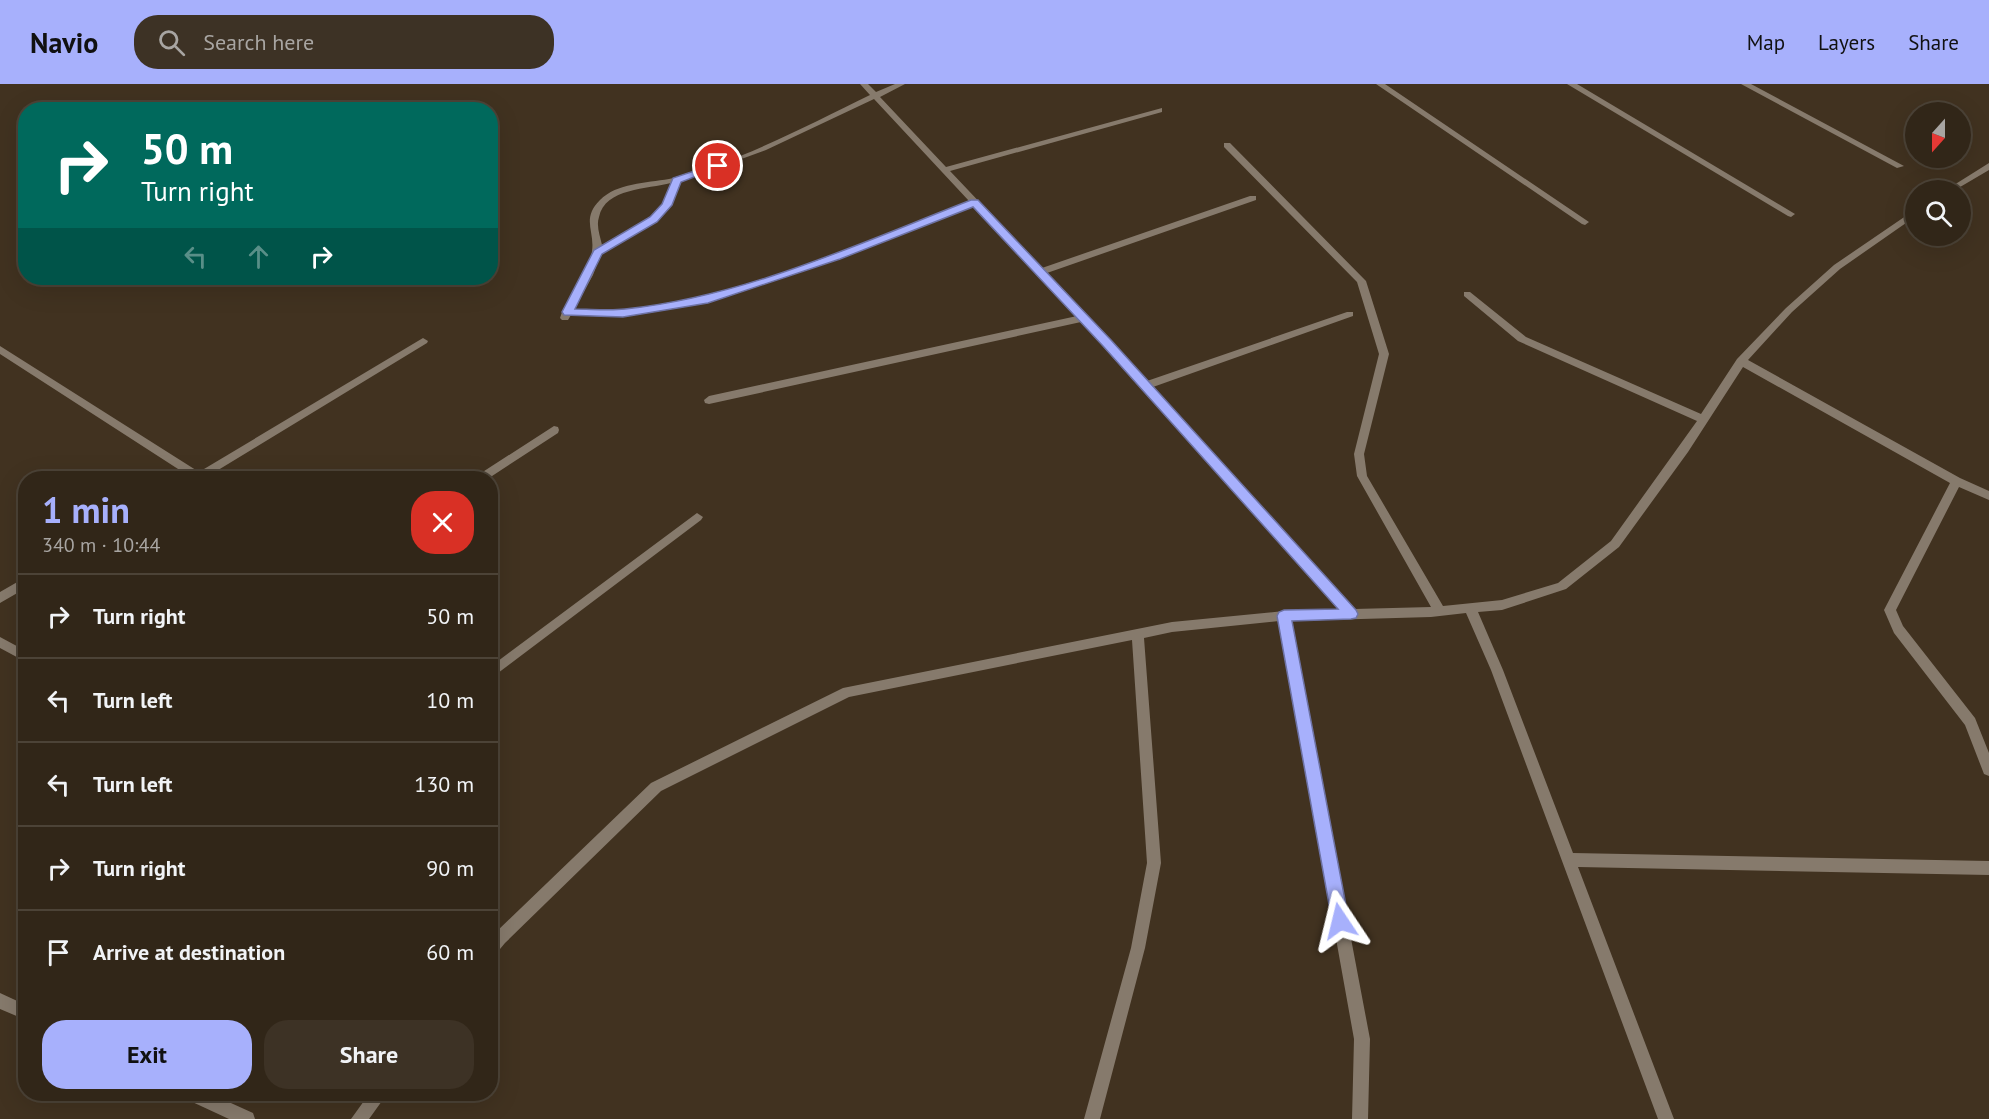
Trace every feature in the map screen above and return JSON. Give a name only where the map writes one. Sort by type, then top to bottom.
[{"type":"street","points":[[864,84],[1084,318],[1351,614]]},
{"type":"street","points":[[597,252],[593,222],[596,211],[612,195],[630,188],[677,180],[718,166],[901,84]]},
{"type":"street","points":[[1380,84],[1585,222]]},
{"type":"street","points":[[1571,84],[1791,214]]},
{"type":"street","points":[[1745,84],[1900,166]]},
{"type":"street","points":[[944,170],[1159,110]]},
{"type":"street","points":[[1227,145],[1362,280],[1384,354],[1359,454],[1362,476],[1440,610]]},
{"type":"street","points":[[1966,180],[1989,166]]},
{"type":"street","points":[[677,180],[667,205],[653,219],[597,252],[566,315],[623,313],[708,299],[837,256],[975,202]]},
{"type":"street","points":[[1040,272],[1253,198]]},
{"type":"street","points":[[498,932],[656,787],[848,692],[1172,627],[1284,616],[1440,610],[1503,605],[1562,586],[1615,544],[1741,361],[1789,310],[1837,267],[1905,220]]},
{"type":"street","points":[[1467,294],[1522,339],[1703,419]]},
{"type":"street","points":[[1145,386],[1350,314]]},
{"type":"street","points":[[709,400],[1084,318]]},
{"type":"street","points":[[209,471],[423,341]]},
{"type":"street","points":[[0,349],[187,471]]},
{"type":"street","points":[[1741,361],[1989,496]]},
{"type":"street","points":[[493,471],[554,430]]},
{"type":"street","points":[[1956,480],[1890,610],[1898,629],[1970,722],[1989,770]]},
{"type":"street","points":[[498,668],[697,517]]},
{"type":"street","points":[[0,598],[18,587]]},
{"type":"street","points":[[1470,608],[1497,670],[1666,1119]]},
{"type":"street","points":[[1284,616],[1362,1039],[1360,1119]]},
{"type":"street","points":[[1092,1119],[1138,948],[1154,863],[1138,634]]},
{"type":"street","points":[[0,642],[18,652]]},
{"type":"street","points":[[1569,860],[1989,868]]},
{"type":"street","points":[[0,1001],[18,1009]]},
{"type":"street","points":[[209,1101],[247,1119]]},
{"type":"street","points":[[359,1119],[373,1101]]},
{"type":"route","points":[[718,166],[677,180],[667,205],[653,219],[597,252],[567,312],[623,313],[708,299],[837,256],[975,202],[1107,343],[1351,614],[1284,616],[1340,921]]}]
